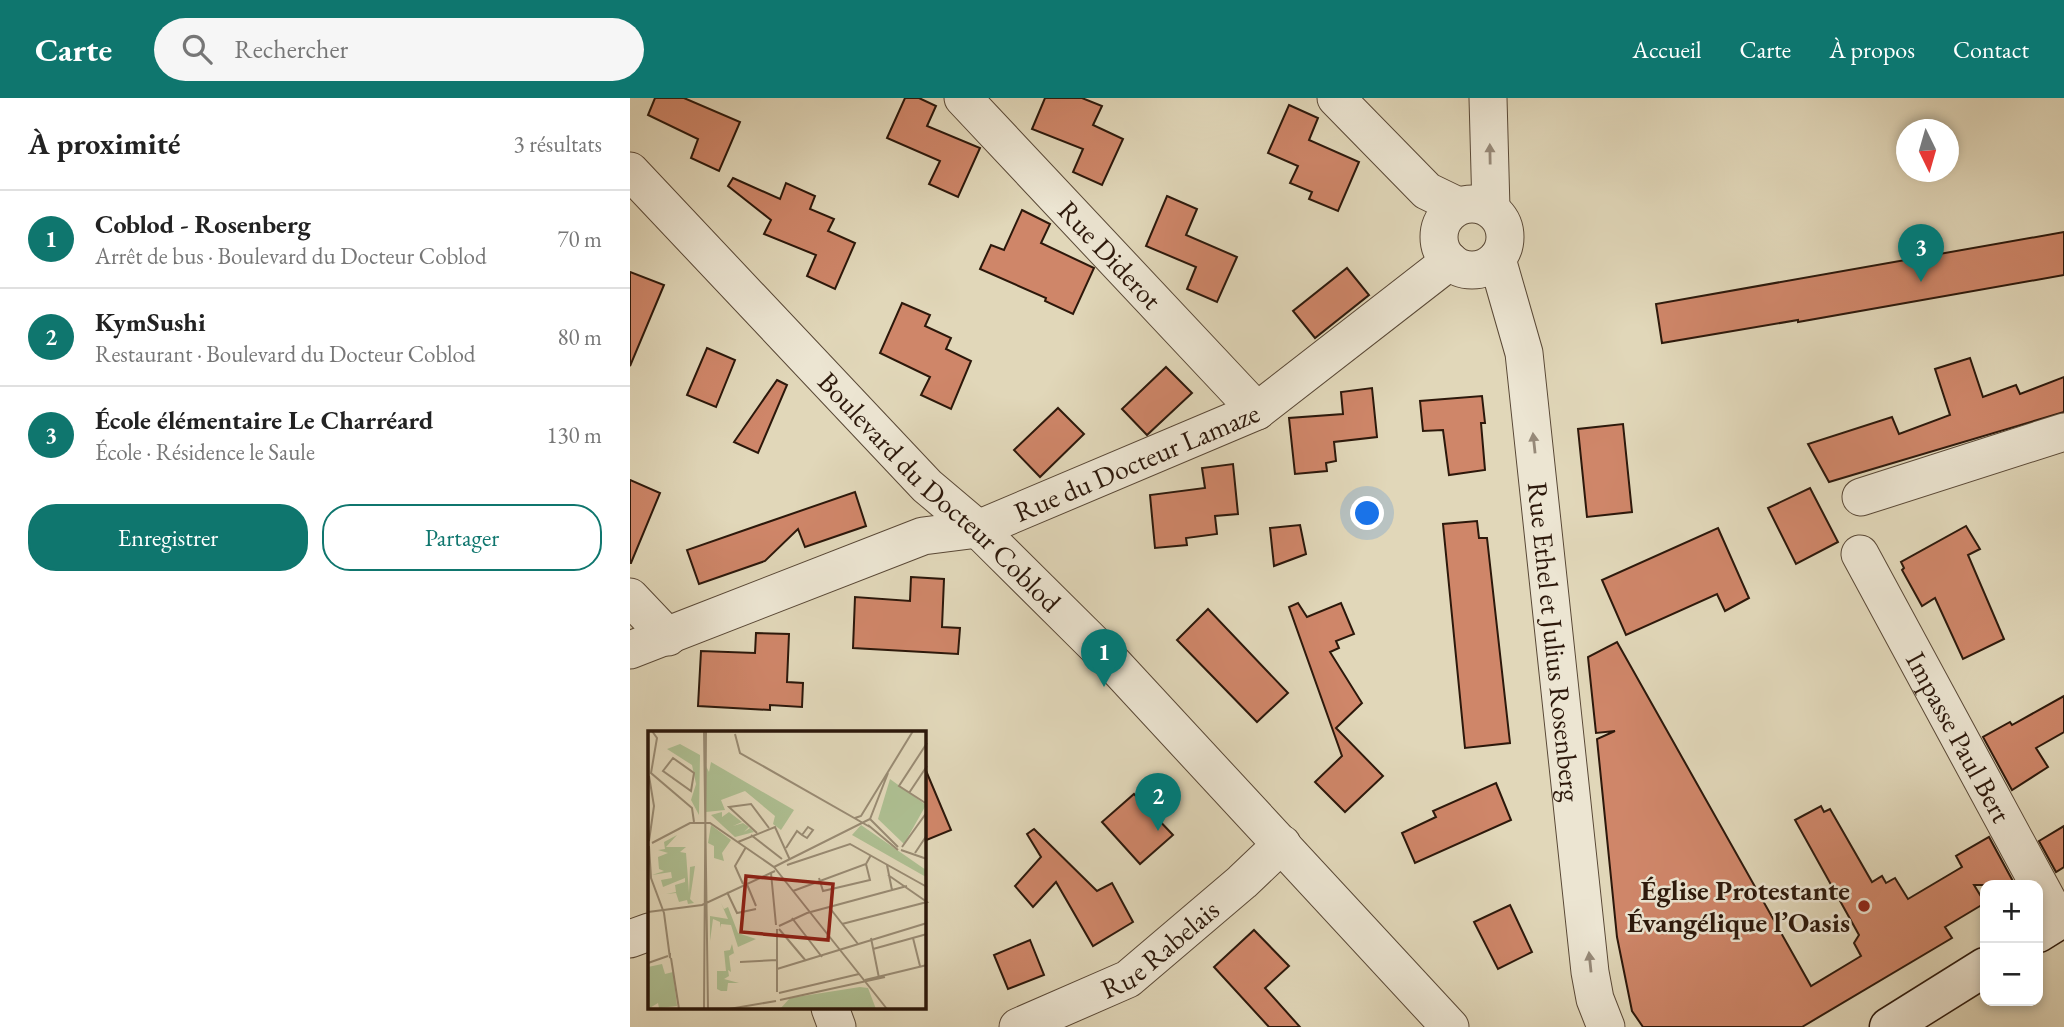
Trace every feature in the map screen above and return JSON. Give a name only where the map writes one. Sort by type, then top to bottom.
[{"type":"street","name":"Rue Diderot","points":[[963,98],[1257,411]]},
{"type":"street","points":[[1336,98],[1427,191],[1475,208]]},
{"type":"street","name":"Rue Ethel et Julius Rosenberg","points":[[1488,98],[1475,208],[1504,227],[1506,239],[1497,259],[1524,354],[1590,972],[1595,999],[1606,1027]]},
{"type":"street","name":"Boulevard du Docteur Coblod","points":[[630,171],[927,486],[978,529],[1112,662],[1450,1027]]},
{"type":"street","points":[[1475,208],[1446,217],[1439,232],[1441,247],[1450,261],[1463,268],[1478,270],[1497,259]]},
{"type":"street","name":"Rue du Docteur Lamaze","points":[[630,650],[923,536],[978,529],[1257,411],[1450,261]]},
{"type":"street","points":[[1861,497],[2064,432]]},
{"type":"street","name":"Impasse Paul Bert","points":[[1860,554],[2053,924]]},
{"type":"street","points":[[630,597],[668,636]]},
{"type":"street","name":"Rue Rabelais","points":[[1017,1027],[1128,979],[1282,845]]},
{"type":"street","points":[[630,939],[648,932]]},
{"type":"street","points":[[1889,1027],[1980,970]]},
{"type":"street","points":[[831,1010],[837,1027]]},
{"type":"building","points":[[655,98],[684,98],[740,122],[719,171],[691,158],[698,139],[648,115]]},
{"type":"building","points":[[905,98],[919,98],[936,106],[927,126],[980,148],[958,197],[929,184],[940,161],[887,138]]},
{"type":"building","points":[[1045,98],[1082,98],[1102,106],[1093,125],[1123,139],[1102,185],[1073,172],[1083,149],[1032,129]]},
{"type":"building","points":[[1289,105],[1318,118],[1309,140],[1359,162],[1338,211],[1309,199],[1312,192],[1290,183],[1298,166],[1268,153]]},
{"type":"building","points":[[733,178],[780,199],[786,183],[815,196],[810,209],[834,219],[828,231],[855,243],[835,289],[807,276],[816,255],[764,234],[771,220],[728,186]]},
{"type":"building","points":[[1167,196],[1197,209],[1186,235],[1237,257],[1217,302],[1187,289],[1196,267],[1146,246]]},
{"type":"building","points":[[1022,210],[1050,224],[1041,243],[1094,268],[1073,314],[1045,301],[1046,298],[980,269],[991,245],[1004,250]]},
{"type":"building","points":[[2064,232],[2064,275],[1662,343],[1656,304]]},
{"type":"building","points":[[1347,268],[1369,295],[1315,338],[1293,311]]},
{"type":"building","points":[[630,272],[664,285],[630,366]]},
{"type":"building","points":[[902,303],[930,315],[925,326],[951,338],[946,349],[971,361],[951,409],[921,395],[930,377],[880,353]]},
{"type":"building","points":[[707,348],[735,360],[716,407],[687,395]]},
{"type":"building","points":[[1970,358],[1983,397],[2016,385],[2020,394],[2064,377],[2064,412],[1829,482],[1808,444],[1892,417],[1899,434],[1950,415],[1935,369]]},
{"type":"building","points":[[1166,367],[1192,393],[1147,435],[1122,409]]},
{"type":"building","points":[[777,380],[787,385],[758,453],[734,442]]},
{"type":"building","points":[[1372,388],[1377,437],[1334,442],[1336,461],[1326,463],[1327,471],[1295,474],[1289,418],[1343,414],[1341,392]]},
{"type":"building","points":[[1482,396],[1485,470],[1449,475],[1443,430],[1423,431],[1420,401]]},
{"type":"building","points":[[1058,408],[1084,434],[1040,477],[1014,450]]},
{"type":"building","points":[[1623,424],[1632,512],[1587,517],[1578,429]]},
{"type":"building","points":[[1233,464],[1238,514],[1215,516],[1217,534],[1186,538],[1187,545],[1155,548],[1150,495],[1205,488],[1202,468]]},
{"type":"building","points":[[630,480],[660,493],[631,563],[630,563]]},
{"type":"building","points":[[1810,488],[1838,542],[1796,564],[1768,508]]},
{"type":"building","points":[[855,492],[866,526],[805,547],[798,529],[765,561],[699,584],[687,550]]},
{"type":"building","points":[[1477,521],[1479,538],[1487,538],[1510,743],[1465,748],[1443,524]]},
{"type":"building","points":[[1300,525],[1306,554],[1274,566],[1270,528]]},
{"type":"building","points":[[1966,526],[1980,549],[1968,555],[2004,639],[1963,659],[1935,598],[1922,606],[1902,570],[1904,568],[1901,562]]},
{"type":"building","points":[[1718,528],[1749,598],[1725,611],[1717,594],[1626,635],[1602,580]]},
{"type":"building","points":[[911,577],[944,579],[942,627],[960,628],[958,654],[853,648],[855,597],[910,601]]},
{"type":"building","points":[[1298,603],[1307,617],[1341,603],[1354,634],[1336,641],[1339,648],[1330,652],[1362,703],[1336,728],[1383,776],[1345,812],[1315,782],[1342,756],[1289,607]]},
{"type":"building","points":[[1208,609],[1288,693],[1257,722],[1177,640]]},
{"type":"building","points":[[756,633],[789,634],[787,682],[803,683],[802,707],[770,705],[770,710],[698,706],[701,651],[755,653]]},
{"type":"building","points":[[1617,642],[1811,986],[1861,956],[1854,943],[1859,935],[1795,820],[1821,806],[1824,812],[1830,809],[1872,882],[1882,876],[1886,883],[1895,878],[1908,899],[1962,867],[1956,856],[1989,837],[2012,880],[1980,880],[1980,885],[1974,885],[1980,895],[1980,906],[1945,927],[1952,938],[1802,1027],[1643,1027],[1632,1011],[1617,937],[1597,739],[1615,731],[1596,733],[1588,657]]},
{"type":"building","points":[[2064,696],[2064,732],[2036,748],[2048,767],[2012,790],[1983,737],[2010,722],[2012,725]]},
{"type":"building","points":[[926,771],[951,830],[926,840]]},
{"type":"building","points":[[1496,783],[1511,820],[1415,863],[1402,833],[1436,817],[1433,811]]},
{"type":"building","points":[[1134,794],[1173,835],[1140,864],[1102,822]]},
{"type":"building","points":[[2064,826],[2064,867],[2056,872],[2039,841]]},
{"type":"building","points":[[1034,829],[1097,891],[1112,883],[1133,922],[1093,946],[1056,882],[1033,907],[1015,886],[1041,857],[1027,834]]},
{"type":"building","points":[[1510,905],[1532,952],[1498,969],[1474,922]]},
{"type":"building","points":[[1254,930],[1289,966],[1265,988],[1300,1027],[1269,1027],[1214,967]]},
{"type":"building","points":[[1030,940],[1044,975],[1008,989],[994,955]]},
{"type":"place","name":"École élémentaire Le Charréard","points":[[1921,282]]},
{"type":"place","name":"Coblod - Rosenberg","points":[[1104,687]]},
{"type":"place","name":"KymSushi","points":[[1158,831]]},
{"type":"place","name":"Église Protestante Évangélique l’Oasis","points":[[1864,906]]}]
